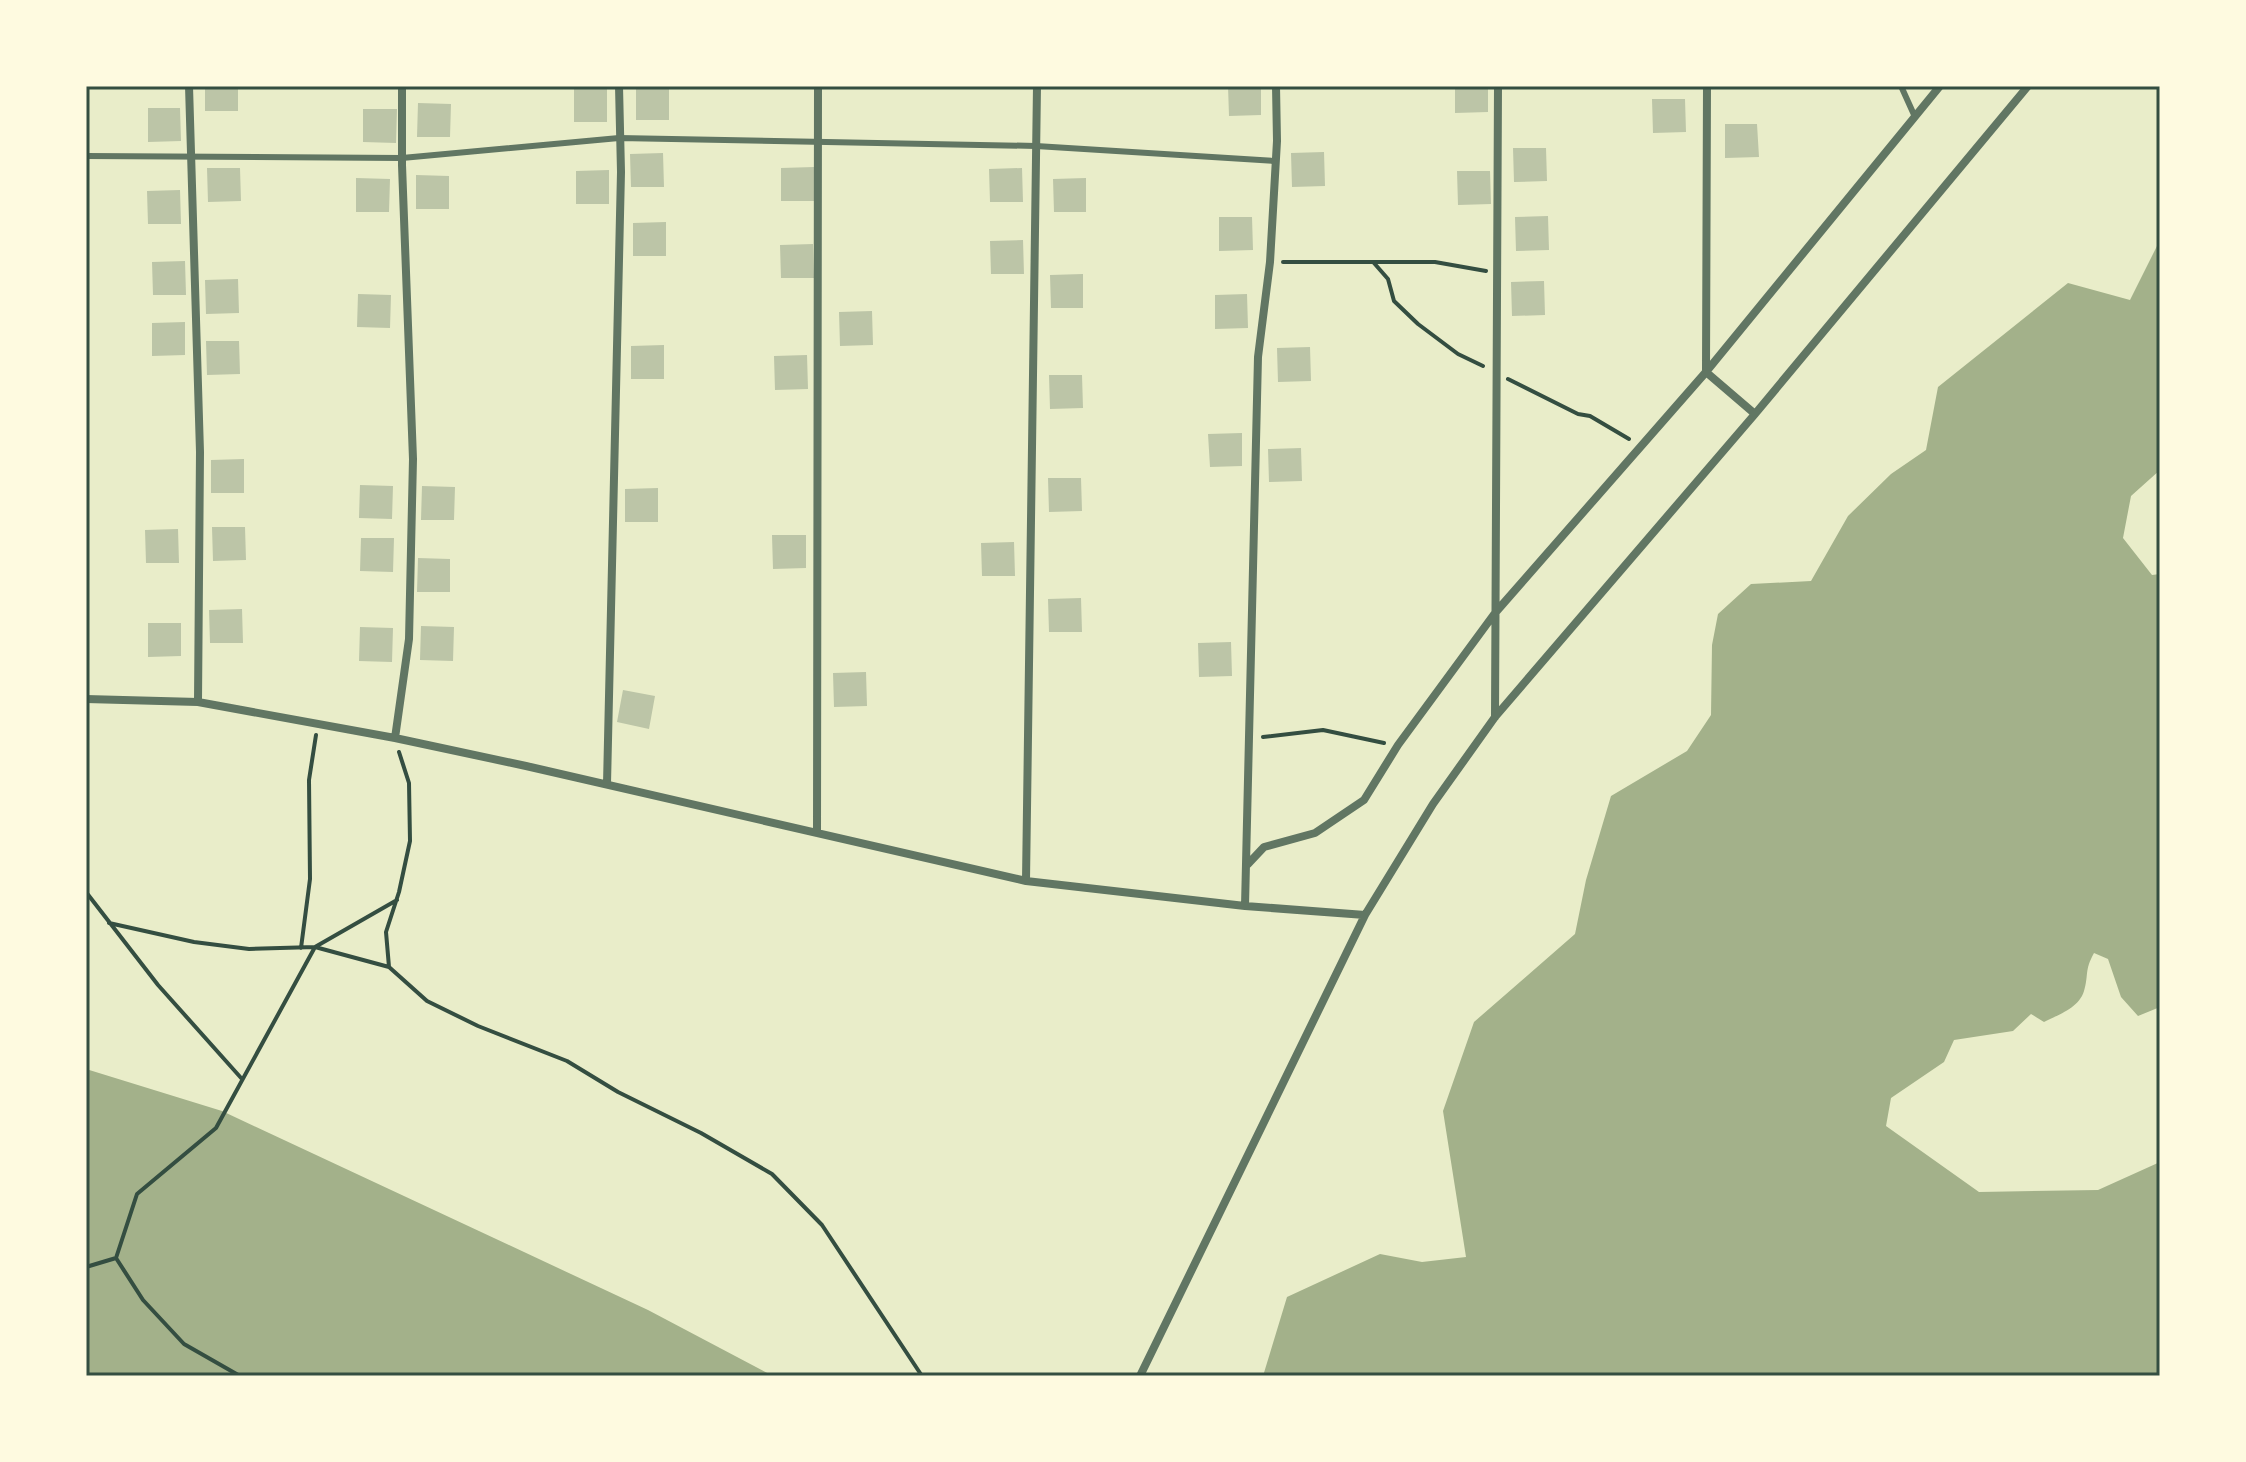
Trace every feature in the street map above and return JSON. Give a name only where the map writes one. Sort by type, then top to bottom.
[{"type":"street","points":[[189,86],[200,452],[198,702]]},
{"type":"street","points":[[395,738],[409,639],[413,459],[402,86]]},
{"type":"street","points":[[607,784],[621,172],[619,86]]},
{"type":"street","points":[[817,833],[818,86]]},
{"type":"street","points":[[1026,881],[1037,86]]},
{"type":"street","points":[[1245,906],[1258,357],[1270,262],[1276,86]]},
{"type":"street","points":[[1495,717],[1498,86]]},
{"type":"street","points":[[1707,86],[1706,372],[1755,414]]},
{"type":"street","points":[[1248,864],[1264,847],[1315,833],[1364,800],[1398,745],[1495,613],[1706,372],[1940,86]]},
{"type":"street","points":[[1140,1376],[1365,915],[1433,804],[1495,717],[1755,414],[2028,86]]},
{"type":"street","points":[[86,699],[198,702],[395,738],[1026,881],[1245,906],[1365,915]]},
{"type":"lane","points":[[1901,86],[1915,117]]},
{"type":"lane","points":[[86,156],[402,158],[619,138],[1036,146],[1275,161]]},
{"type":"path","points":[[1270,262],[1435,262],[1496,273]]},
{"type":"path","points":[[301,948],[310,879],[309,780],[318,725]]},
{"type":"path","points":[[1251,739],[1323,730],[1398,745]]},
{"type":"path","points":[[389,967],[386,932],[397,900],[410,841],[409,783],[395,738]]},
{"type":"path","points":[[86,892],[158,985],[242,1079]]},
{"type":"path","points":[[116,1258],[137,1194],[216,1128],[315,947],[397,900]]},
{"type":"path","points":[[109,923],[194,942],[249,949],[315,947],[389,967],[427,1001],[478,1026],[567,1061],[618,1092],[701,1133],[772,1174],[822,1225],[922,1376]]},
{"type":"path","points":[[86,1267],[116,1258]]},
{"type":"path","points":[[116,1258],[143,1300],[184,1344],[240,1376]]},
{"type":"shaded area","points":[[2160,240],[2160,470],[2131,496],[2123,538],[2152,575],[2160,574],[2160,1007],[2138,1016],[2121,997],[2108,959],[2094,953],[2084,991],[2073,1006],[2044,1022],[2031,1014],[2013,1031],[1954,1040],[1944,1062],[1891,1098],[1886,1126],[1979,1192],[2098,1190],[2160,1162],[2160,1376],[1263,1376],[1287,1297],[1380,1254],[1422,1262],[1466,1257],[1443,1111],[1474,1022],[1575,934],[1586,880],[1611,796],[1687,751],[1711,715],[1712,645],[1718,614],[1751,584],[1811,581],[1848,516],[1891,474],[1926,450],[1938,387],[2068,283],[2130,300]]},
{"type":"shaded area","points":[[86,1069],[222,1111],[648,1310],[773,1376],[86,1376]]},
{"type":"building","points":[[205,86],[238,86],[238,111],[205,111]]},
{"type":"building","points":[[669,86],[669,120],[636,120],[636,87]]},
{"type":"building","points":[[1228,86],[1261,86],[1261,115],[1229,116]]},
{"type":"building","points":[[1455,86],[1488,86],[1488,112],[1455,113]]},
{"type":"building","points":[[574,88],[607,88],[607,122],[574,122]]},
{"type":"building","points":[[1652,99],[1685,99],[1686,132],[1653,133]]},
{"type":"building","points":[[418,103],[451,104],[450,137],[417,137]]},
{"type":"building","points":[[148,108],[180,108],[181,141],[148,142]]},
{"type":"building","points":[[363,109],[397,109],[396,143],[363,142]]},
{"type":"building","points":[[1725,124],[1757,124],[1759,157],[1725,158]]},
{"type":"building","points":[[1513,148],[1546,148],[1547,181],[1514,182]]},
{"type":"building","points":[[1324,152],[1325,186],[1292,187],[1291,153]]},
{"type":"building","points":[[663,153],[664,187],[631,187],[630,154]]},
{"type":"building","points":[[814,167],[815,201],[781,201],[781,168]]},
{"type":"building","points":[[207,168],[240,168],[241,201],[208,202]]},
{"type":"building","points":[[1022,168],[1023,202],[990,202],[989,169]]},
{"type":"building","points":[[609,170],[609,204],[576,204],[576,171]]},
{"type":"building","points":[[1457,171],[1490,171],[1491,204],[1458,205]]},
{"type":"building","points":[[416,175],[449,176],[449,209],[416,209]]},
{"type":"building","points":[[356,178],[390,179],[389,212],[356,212]]},
{"type":"building","points":[[1086,178],[1086,212],[1054,212],[1053,179]]},
{"type":"building","points":[[180,190],[181,224],[148,224],[147,191]]},
{"type":"building","points":[[1548,216],[1549,250],[1516,251],[1515,217]]},
{"type":"building","points":[[1219,217],[1252,217],[1253,250],[1219,251]]},
{"type":"building","points":[[666,222],[666,256],[633,256],[633,223]]},
{"type":"building","points":[[1023,240],[1024,274],[991,274],[990,241]]},
{"type":"building","points":[[813,244],[814,278],[781,278],[780,245]]},
{"type":"building","points":[[185,261],[186,295],[153,295],[152,262]]},
{"type":"building","points":[[1083,274],[1083,308],[1051,308],[1050,275]]},
{"type":"building","points":[[238,279],[239,313],[206,314],[205,280]]},
{"type":"building","points":[[1544,281],[1545,315],[1512,316],[1511,282]]},
{"type":"building","points":[[358,294],[391,295],[390,328],[357,327]]},
{"type":"building","points":[[1247,294],[1248,328],[1215,329],[1215,295]]},
{"type":"building","points":[[872,311],[873,345],[840,346],[839,312]]},
{"type":"building","points":[[185,322],[185,355],[152,356],[152,323]]},
{"type":"building","points":[[206,341],[239,341],[240,374],[207,375]]},
{"type":"building","points":[[664,345],[664,379],[631,379],[631,346]]},
{"type":"building","points":[[1310,347],[1311,381],[1278,382],[1277,348]]},
{"type":"building","points":[[807,355],[808,389],[775,390],[774,356]]},
{"type":"building","points":[[1049,375],[1082,375],[1083,408],[1050,409]]},
{"type":"building","points":[[1242,433],[1242,466],[1210,467],[1208,434]]},
{"type":"building","points":[[1301,448],[1302,481],[1269,482],[1268,449]]},
{"type":"building","points":[[244,459],[244,493],[211,493],[211,460]]},
{"type":"building","points":[[1048,478],[1081,478],[1082,511],[1049,512]]},
{"type":"building","points":[[360,485],[393,486],[392,519],[359,518]]},
{"type":"building","points":[[422,486],[455,487],[454,520],[421,520]]},
{"type":"building","points":[[658,488],[658,522],[625,522],[625,489]]},
{"type":"building","points":[[212,527],[245,527],[246,560],[213,561]]},
{"type":"building","points":[[178,529],[179,563],[146,563],[145,530]]},
{"type":"building","points":[[772,535],[806,535],[806,568],[773,569]]},
{"type":"building","points":[[361,538],[394,538],[393,572],[360,571]]},
{"type":"building","points":[[1014,542],[1015,576],[982,576],[981,543]]},
{"type":"building","points":[[418,558],[450,559],[450,592],[417,592]]},
{"type":"building","points":[[1081,598],[1082,632],[1049,632],[1048,599]]},
{"type":"building","points":[[242,609],[243,643],[210,643],[209,610]]},
{"type":"building","points":[[148,623],[181,623],[181,656],[148,657]]},
{"type":"building","points":[[421,626],[454,627],[453,661],[420,660]]},
{"type":"building","points":[[360,627],[393,628],[392,662],[359,661]]},
{"type":"building","points":[[1231,642],[1232,676],[1199,677],[1198,643]]},
{"type":"building","points":[[866,672],[867,706],[834,707],[833,673]]},
{"type":"building","points":[[623,690],[655,696],[649,729],[617,722]]}]
